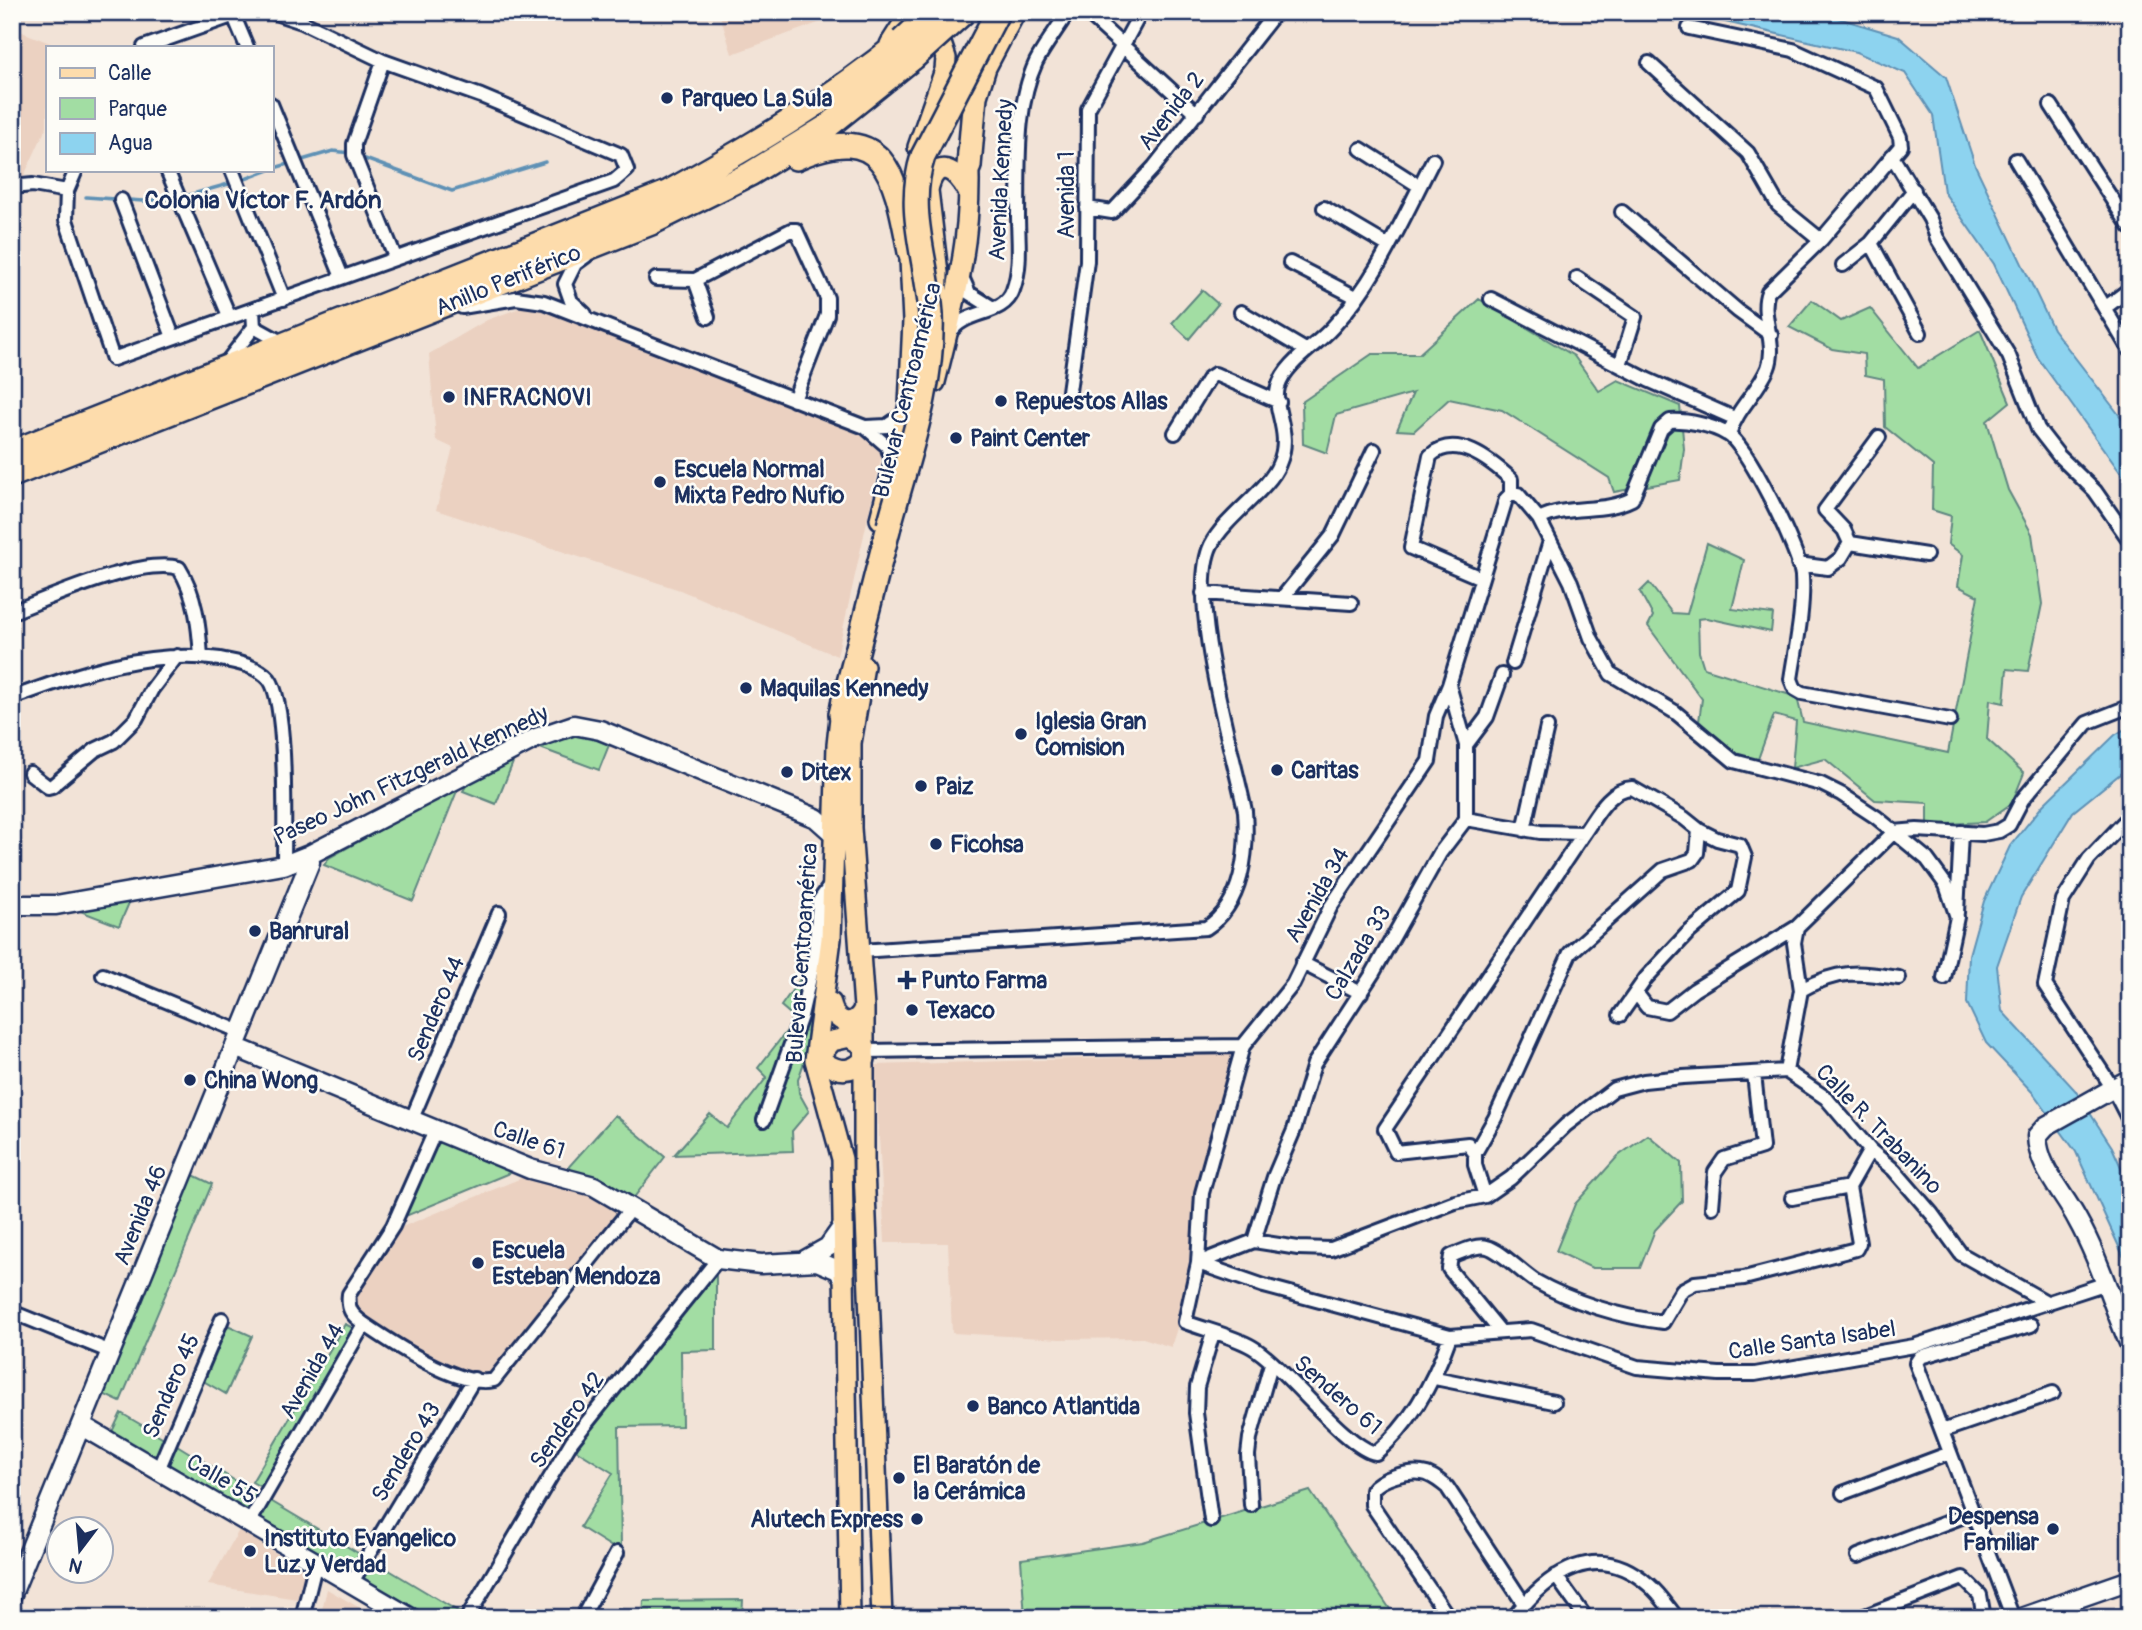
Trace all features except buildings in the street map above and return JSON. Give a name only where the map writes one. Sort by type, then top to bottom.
[{"type":"highway","points":[[900,51],[913,12]]},
{"type":"highway","name":"Anillo Periférico","points":[[12,475],[615,237],[750,174],[828,125],[900,51],[932,12]]},
{"type":"highway","name":"Anillo Periférico","points":[[12,452],[667,194],[750,146],[964,12]]},
{"type":"highway","points":[[969,166],[975,96],[1005,13]]},
{"type":"highway","points":[[841,714],[930,363],[931,314],[915,211],[915,181],[928,146],[1005,13]]},
{"type":"highway","points":[[750,174],[821,147],[840,145],[872,153],[884,163],[893,178],[910,252]]},
{"type":"main road","name":"Bulevar Centroamérica","points":[[850,1618],[842,1159],[815,1060],[828,966],[834,880],[830,821],[844,675],[908,408],[914,321],[907,200],[909,170],[944,79],[946,58],[932,12]]},
{"type":"main road","name":"Bulevar Centroamérica","points":[[882,1618],[864,1168],[864,1008],[851,828],[853,729],[873,630],[961,275],[967,237],[969,166],[965,108],[940,12]]},
{"type":"main road","points":[[908,408],[937,309],[938,273],[930,210],[930,178],[946,169],[955,172],[968,192]]},
{"type":"main road","points":[[830,821],[839,845],[841,891],[827,1056],[832,1092],[843,1135],[842,1159]]},
{"type":"main road","points":[[831,1003],[833,1014],[840,1021],[851,1023],[860,1018],[864,1008]]},
{"type":"main road","points":[[849,1037],[865,1052],[851,1069],[834,1069],[827,1056],[832,1041],[849,1037]]},
{"type":"main road","points":[[832,1092],[837,1086],[852,1082],[864,1090]]},
{"type":"street","points":[[75,172],[67,191],[66,220],[113,359],[614,181],[624,175],[627,163],[621,155],[507,106],[383,61],[302,22],[272,12]]},
{"type":"street","name":"Avenida Kennedy","points":[[945,340],[955,324],[1009,298],[1019,267],[1018,202],[1026,90],[1037,60],[1068,12]]},
{"type":"street","points":[[1086,12],[1197,114]]},
{"type":"street","name":"Avenida 1","points":[[1069,391],[1087,261],[1088,109],[1141,12]]},
{"type":"street","name":"Avenida 2","points":[[1087,208],[1112,212],[1197,114],[1276,12]]},
{"type":"street","points":[[148,46],[238,13],[247,46]]},
{"type":"street","points":[[1689,28],[1793,50],[1876,88],[1900,137],[1901,146],[1821,240],[1768,292],[1764,302],[1771,335],[1768,368],[1734,418],[1729,434]]},
{"type":"street","points":[[182,34],[187,46]]},
{"type":"street","points":[[383,61],[354,144],[359,172],[395,257]]},
{"type":"street","points":[[1648,63],[1748,153],[1778,205],[1821,240]]},
{"type":"street","points":[[2051,105],[2130,227]]},
{"type":"street","points":[[273,109],[342,277]]},
{"type":"street","points":[[1361,149],[1419,186]]},
{"type":"street","points":[[1892,156],[1914,190],[1937,239],[2009,356],[2031,418],[2059,456],[2095,491],[2130,541]]},
{"type":"street","points":[[860,951],[1206,928],[1223,918],[1241,871],[1248,842],[1245,811],[1205,624],[1203,593],[1209,549],[1218,532],[1279,467],[1286,441],[1278,387],[1285,374],[1333,328],[1356,297],[1433,160]]},
{"type":"street","points":[[2016,160],[2130,351]]},
{"type":"street","points":[[168,172],[230,318]]},
{"type":"street","points":[[233,172],[285,299]]},
{"type":"street","points":[[12,187],[33,186],[67,191]]},
{"type":"street","points":[[1843,265],[1871,243],[1914,190]]},
{"type":"street","points":[[121,200],[173,337]]},
{"type":"street","points":[[1324,208],[1387,245]]},
{"type":"street","points":[[1622,212],[1738,311],[1771,335]]},
{"type":"street","points":[[656,279],[695,279],[791,230],[796,230],[827,298],[827,307],[817,345],[794,400]]},
{"type":"street","points":[[590,318],[567,294],[567,275],[575,264],[615,237]]},
{"type":"street","points":[[1871,243],[1920,333]]},
{"type":"street","points":[[1290,263],[1356,297]]},
{"type":"street","name":"Avenida Kennedy","points":[[961,275],[969,293],[993,308]]},
{"type":"street","points":[[1577,278],[1635,317],[1620,365]]},
{"type":"street","points":[[695,279],[708,317]]},
{"type":"street","points":[[2106,307],[2130,289]]},
{"type":"street","points":[[424,314],[516,298],[544,302],[865,427],[887,446],[893,464]]},
{"type":"street","points":[[1491,299],[1620,365],[1734,418]]},
{"type":"street","points":[[222,368],[254,327],[253,310]]},
{"type":"street","points":[[1241,312],[1307,351]]},
{"type":"street","points":[[254,327],[283,343]]},
{"type":"street","points":[[1175,433],[1209,378],[1215,374],[1279,402]]},
{"type":"street","points":[[865,427],[887,426],[908,408]]},
{"type":"street","points":[[1539,519],[1564,510],[1619,506],[1632,499],[1661,429],[1670,421],[1682,420],[1729,434],[1754,469],[1777,512],[1802,574],[1791,679],[1795,689],[1802,693],[1950,720]]},
{"type":"street","points":[[1850,543],[1844,530],[1825,510],[1879,437]]},
{"type":"street","points":[[1481,578],[1411,548],[1430,456],[1438,449],[1456,448],[1488,458],[1511,479],[1511,494],[1518,494],[1539,519],[1572,582],[1591,638],[1611,674],[1675,712],[1734,761],[1821,784],[1858,804],[1933,868],[1946,885],[1957,917]]},
{"type":"street","points":[[1282,598],[1333,535],[1374,450]]},
{"type":"street","name":"Avenida 34","points":[[1185,1322],[1198,1263],[1202,1193],[1243,1046],[1293,984],[1331,906],[1429,761],[1436,716],[1449,685],[1506,499],[1511,494]]},
{"type":"street","points":[[1513,663],[1550,541]]},
{"type":"street","points":[[1798,564],[1828,568],[1841,558],[1850,543]]},
{"type":"street","points":[[1850,543],[1926,555]]},
{"type":"street","points":[[12,612],[128,570],[167,565],[179,568],[187,581],[199,622],[201,657]]},
{"type":"street","points":[[1203,593],[1351,603]]},
{"type":"street","points":[[30,773],[48,787],[52,786],[95,750],[114,741],[136,719],[152,688],[177,656]]},
{"type":"street","points":[[12,698],[97,668],[144,658],[201,657],[235,662],[257,670],[269,679],[274,688],[283,747],[284,864]]},
{"type":"street","points":[[1466,745],[1487,717],[1502,675]]},
{"type":"street","points":[[1449,685],[1466,745],[1466,819],[1524,830],[1584,833]]},
{"type":"street","points":[[1637,994],[1647,1007],[1667,1011],[1694,990],[1797,927],[1894,832],[1983,834],[2009,825],[2022,800],[2087,723],[2130,706]]},
{"type":"street","name":"Paseo John Fitzgerald Kennedy","points":[[12,905],[56,905],[284,864],[309,855],[536,738],[574,725],[600,730],[830,821]]},
{"type":"street","points":[[1524,830],[1546,727]]},
{"type":"street","points":[[1475,1153],[1468,1144],[1455,1143],[1396,1152],[1385,1129],[1584,833],[1610,798],[1624,788],[1632,788],[1684,818],[1699,830],[1717,839],[1740,845],[1745,857],[1738,891],[1687,934],[1646,978],[1620,1015]]},
{"type":"street","points":[[2130,816],[2072,881],[2063,900],[2045,985],[2130,1122]]},
{"type":"street","name":"Calzada 33","points":[[1254,1241],[1274,1177],[1294,1130],[1314,1064],[1361,993],[1440,853],[1466,819]]},
{"type":"street","points":[[1485,1196],[1475,1166],[1475,1153],[1495,1118],[1570,953],[1663,870],[1692,860],[1697,853],[1699,830]]},
{"type":"street","points":[[1944,978],[1957,917],[1961,832]]},
{"type":"street","points":[[12,839],[12,896]]},
{"type":"street","name":"Avenida 46","points":[[12,1594],[310,862],[309,855]]},
{"type":"street","points":[[764,1121],[802,1016],[815,956],[819,901],[834,880]]},
{"type":"street","name":"Sendero 44","points":[[411,1121],[499,913]]},
{"type":"street","points":[[1786,1071],[1801,990],[1794,943],[1797,927]]},
{"type":"street","points":[[1302,963],[1361,993]]},
{"type":"street","points":[[1801,990],[1844,972],[1858,971],[1899,978]]},
{"type":"street","name":"Calle 61","points":[[103,975],[411,1121],[530,1169],[594,1186],[718,1259],[761,1264],[805,1260],[828,1264],[844,1279]]},
{"type":"street","points":[[865,1052],[1243,1046]]},
{"type":"street","name":"Calle R. Trabanino","points":[[1198,1263],[1231,1247],[1254,1241],[1331,1249],[1455,1202],[1485,1196],[1511,1178],[1566,1125],[1614,1089],[1684,1077],[1786,1071],[1826,1098],[1870,1150],[1894,1170],[1933,1214],[1961,1254],[2048,1303]]},
{"type":"street","points":[[1712,1207],[1715,1172],[1724,1159],[1762,1147],[1754,1074]]},
{"type":"street","points":[[2130,1079],[2046,1126],[2037,1136],[2038,1149],[2078,1220],[2130,1345]]},
{"type":"street","name":"Avenida 44","points":[[249,1523],[364,1324],[352,1314],[348,1305],[349,1294],[393,1226],[435,1131]]},
{"type":"street","points":[[1499,1330],[1449,1269],[1451,1256],[1485,1246],[1499,1252],[1514,1268],[1545,1287],[1619,1313],[1663,1322],[1682,1290],[1695,1283],[1744,1278],[1856,1249],[1859,1243],[1849,1187],[1870,1150]]},
{"type":"street","points":[[1792,1198],[1849,1187]]},
{"type":"street","points":[[364,1324],[417,1359],[482,1382],[494,1380],[632,1207]]},
{"type":"street","points":[[805,1260],[828,1247],[843,1226]]},
{"type":"street","name":"Sendero 42","points":[[467,1618],[572,1441],[718,1259]]},
{"type":"street","name":"Calle Santa Isabel","points":[[1198,1263],[1264,1286],[1450,1336],[1499,1330],[1531,1330],[1637,1367],[1755,1374],[1914,1346],[2104,1284]]},
{"type":"street","points":[[12,1312],[111,1352]]},
{"type":"street","name":"Sendero 45","points":[[158,1470],[222,1319]]},
{"type":"street","name":"Sendero 61","points":[[1185,1322],[1253,1347],[1367,1452],[1376,1453],[1390,1442],[1435,1378],[1450,1336]]},
{"type":"street","points":[[2013,1618],[1916,1363],[1920,1357],[2031,1325]]},
{"type":"street","points":[[1210,1520],[1196,1413],[1197,1387],[1213,1333]]},
{"type":"street","points":[[1251,1505],[1248,1455],[1250,1438],[1271,1364]]},
{"type":"street","points":[[1435,1378],[1554,1402]]},
{"type":"street","name":"Sendero 43","points":[[352,1582],[474,1379]]},
{"type":"street","points":[[1942,1431],[2053,1393]]},
{"type":"street","name":"Calle 55","points":[[81,1425],[411,1618]]},
{"type":"street","points":[[1843,1493],[1950,1453]]},
{"type":"street","points":[[1448,1618],[1372,1506],[1372,1490],[1378,1483],[1422,1473],[1434,1477],[1447,1487],[1524,1604]]},
{"type":"street","points":[[1858,1556],[1972,1513]]},
{"type":"street","points":[[582,1618],[617,1553]]},
{"type":"street","points":[[302,1618],[316,1562]]},
{"type":"street","points":[[1514,1618],[1524,1604],[1556,1576],[1581,1563],[1612,1565],[1630,1571],[1649,1584],[1677,1618]]},
{"type":"street","points":[[1556,1576],[1586,1618]]},
{"type":"street","points":[[1860,1618],[1958,1578],[1969,1580],[1982,1606],[2002,1592]]},
{"type":"street","points":[[2021,1618],[2130,1580]]},
{"type":"shaded area","points":[[719,12],[849,12],[732,54]]},
{"type":"shaded area","points":[[12,28],[57,46],[46,46],[46,128],[23,178],[12,180]]},
{"type":"shaded area","name":"Escuela Normal Mixta Pedro Nufio","points":[[528,305],[868,436],[879,444],[882,454],[837,656],[680,590],[436,510],[453,448],[436,440],[429,354],[487,320]]},
{"type":"shaded area","points":[[1238,1054],[1200,1187],[1191,1246],[1191,1284],[1171,1347],[1143,1338],[1060,1339],[952,1333],[948,1243],[885,1243],[875,1065]]},
{"type":"shaded area","name":"Escuela Esteban Mendoza","points":[[529,1175],[579,1187],[621,1210],[492,1373],[478,1375],[421,1356],[353,1307],[354,1296],[397,1229]]},
{"type":"shaded area","name":"Instituto Evangelico Luz y Verdad","points":[[239,1530],[306,1572],[297,1599],[208,1585]]},
{"type":"shaded area","points":[[327,1589],[377,1618],[320,1618]]},
{"type":"green space","points":[[1202,290],[1218,304],[1189,339],[1172,323]]},
{"type":"green space","points":[[1479,299],[1574,356],[1599,391],[1618,380],[1680,406],[1684,449],[1680,480],[1614,492],[1609,478],[1502,410],[1449,399],[1414,431],[1397,430],[1413,393],[1336,415],[1327,453],[1303,444],[1302,402],[1372,354],[1419,354]]},
{"type":"green space","points":[[1812,300],[1841,321],[1870,308],[1918,368],[1980,330],[2010,402],[1987,421],[2008,490],[2032,534],[2042,604],[2028,671],[2007,669],[2004,703],[1990,700],[1987,739],[2024,773],[2012,803],[1985,822],[1928,825],[1928,803],[1875,800],[1825,759],[1792,768],[1796,721],[1774,715],[1758,759],[1741,760],[1699,721],[1702,699],[1648,626],[1653,616],[1640,592],[1649,583],[1672,613],[1687,614],[1707,543],[1744,560],[1732,609],[1773,614],[1771,632],[1707,618],[1698,619],[1699,652],[1704,668],[1797,697],[1803,722],[1948,753],[1978,596],[1958,586],[1963,555],[1948,544],[1951,516],[1932,510],[1933,466],[1885,427],[1884,379],[1865,375],[1864,354],[1832,349],[1789,327]]},
{"type":"green space","points":[[582,733],[611,740],[599,770],[532,745],[568,734]]},
{"type":"green space","points":[[516,755],[496,804],[463,791],[469,781]]},
{"type":"green space","points":[[459,786],[413,901],[324,865],[329,858]]},
{"type":"green space","points":[[132,896],[119,926],[67,906]]},
{"type":"green space","points":[[815,958],[825,966],[811,1042],[798,1080],[799,1093],[809,1111],[792,1131],[793,1151],[674,1155],[710,1114],[727,1128],[767,1077],[758,1068],[796,1019],[781,1006]]},
{"type":"green space","points":[[615,1115],[665,1157],[632,1200],[564,1172]]},
{"type":"green space","points":[[437,1135],[519,1169],[401,1218]]},
{"type":"green space","points":[[1648,1135],[1681,1163],[1682,1201],[1655,1230],[1640,1268],[1592,1268],[1556,1251],[1575,1204],[1618,1156]]},
{"type":"green space","points":[[191,1174],[212,1184],[120,1402],[101,1393]]},
{"type":"green space","points":[[716,1266],[716,1350],[681,1351],[682,1426],[619,1427],[621,1546],[612,1547],[580,1527],[613,1473],[566,1444]]},
{"type":"green space","points":[[223,1323],[252,1336],[226,1394],[200,1379]]},
{"type":"green space","points":[[345,1324],[357,1330],[264,1489],[252,1482]]},
{"type":"green space","points":[[121,1413],[167,1440],[156,1466],[109,1438]]},
{"type":"green space","points":[[172,1442],[260,1496],[248,1519],[162,1469]]},
{"type":"green space","points":[[1310,1491],[1396,1618],[1025,1618],[1021,1559],[1143,1542]]},
{"type":"green space","points":[[269,1500],[363,1556],[351,1577],[257,1523]]},
{"type":"green space","points":[[369,1558],[461,1613],[458,1618],[420,1618],[357,1579]]},
{"type":"green space","points":[[743,1600],[742,1618],[643,1618],[644,1601]]},
{"type":"water","points":[[1682,12],[1818,12],[1898,36],[1946,77],[1975,165],[2053,329],[2130,429],[2130,486],[2038,358],[1994,264],[1944,192],[1933,115],[1905,73],[1856,52]]},
{"type":"water","points":[[2130,726],[2130,766],[2073,812],[2021,897],[1997,966],[2002,1011],[2075,1090],[2112,1147],[2130,1187],[2130,1271],[2076,1152],[2033,1093],[1986,1043],[1967,1003],[1969,955],[1984,901],[2010,846],[2043,805],[2115,735]]},
{"type":"waterway","points":[[273,168],[333,151],[350,153]]},
{"type":"waterway","points":[[357,156],[452,191],[545,162]]},
{"type":"waterway","points":[[240,181],[264,172]]},
{"type":"waterway","points":[[182,197],[232,183]]},
{"type":"waterway","points":[[86,197],[143,201],[175,198]]},
{"type":"place","name":"Parqueo La Sula","points":[[667,98]]},
{"type":"place","name":"INFRACNOVI","points":[[449,397]]},
{"type":"place","name":"Repuestos Allas","points":[[1001,401]]},
{"type":"place","name":"Paint Center","points":[[956,438]]},
{"type":"place","name":"Escuela Normal Mixta Pedro Nufio","points":[[660,482]]},
{"type":"place","name":"Maquilas Kennedy","points":[[746,688]]},
{"type":"place","name":"Iglesia Gran Comision","points":[[1021,734]]},
{"type":"place","name":"Caritas","points":[[1277,770]]},
{"type":"place","name":"Ditex","points":[[787,772]]},
{"type":"place","name":"Paiz","points":[[921,786]]},
{"type":"place","name":"Ficohsa","points":[[936,844]]},
{"type":"place","name":"Banrural","points":[[255,931]]},
{"type":"place","name":"Punto Farma","points":[[907,980]]},
{"type":"place","name":"Texaco","points":[[912,1010]]},
{"type":"place","name":"China Wong","points":[[190,1080]]},
{"type":"place","name":"Escuela Esteban Mendoza","points":[[478,1263]]},
{"type":"place","name":"Banco Atlantida","points":[[973,1406]]},
{"type":"place","name":"El Baratón de la Cerámica","points":[[899,1478]]},
{"type":"place","name":"Alutech Express","points":[[917,1519]]},
{"type":"place","name":"Despensa Familiar","points":[[2053,1529]]},
{"type":"place","name":"Instituto Evangelico Luz y Verdad","points":[[250,1551]]},
{"type":"district","name":"Colonia Víctor F. Ardón","points":[[263,200]]}]
